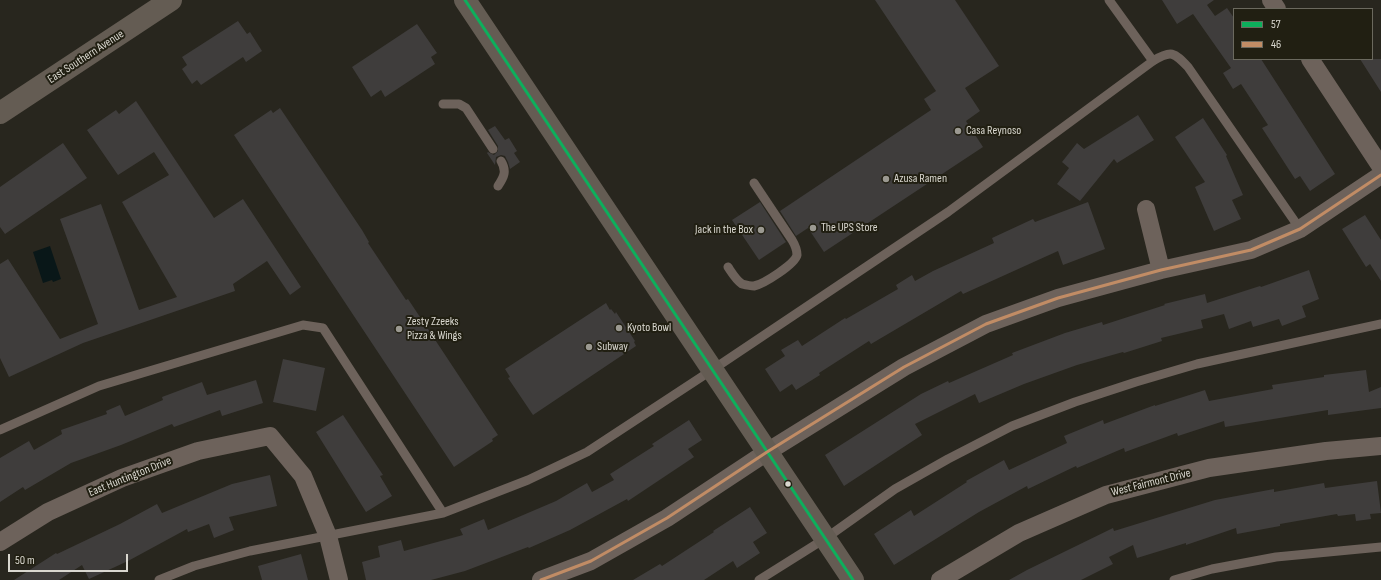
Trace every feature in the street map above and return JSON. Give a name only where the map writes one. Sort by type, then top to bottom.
[{"type":"main road","name":"East Southern Avenue","points":[[0,113],[171,0]]},
{"type":"main road","points":[[465,0],[853,580]]},
{"type":"street","points":[[1311,60],[1381,167]]},
{"type":"street","points":[[541,580],[591,561],[667,518],[767,452],[904,367],[986,324],[1058,298],[1161,270],[1251,250],[1300,229],[1381,175]]},
{"type":"street","points":[[1146,209],[1161,270]]},
{"type":"street","name":"East Huntington Drive","points":[[0,542],[48,512],[122,478],[198,451],[270,436],[303,476],[328,536]]},
{"type":"street","name":"West Fairmont Drive","points":[[940,580],[1019,533],[1106,495],[1209,468],[1326,451],[1381,446]]},
{"type":"street","points":[[328,536],[339,580]]},
{"type":"lane","points":[[1109,0],[1153,61]]},
{"type":"lane","points":[[159,580],[194,566],[250,551],[443,513],[528,480],[587,452],[948,212],[1153,61],[1166,54],[1177,56],[1188,67],[1300,229]]},
{"type":"lane","points":[[443,104],[459,104],[466,108],[493,149]]},
{"type":"lane","points":[[498,186],[504,177],[505,172],[501,161]]},
{"type":"lane","points":[[728,267],[740,283],[753,286],[760,284],[789,266],[796,256],[796,247],[792,240],[754,183]]},
{"type":"lane","points":[[759,580],[826,538],[895,489],[948,459],[1012,426],[1068,404],[1197,364],[1381,324]]},
{"type":"lane","points":[[0,430],[99,386],[303,326],[324,328],[443,513]]},
{"type":"lane","points":[[1174,580],[1212,569],[1276,557],[1381,547]]},
{"type":"shaded area","points":[[50,246],[61,279],[43,283],[33,252]]},
{"type":"building","points":[[875,0],[955,0],[999,66],[965,88],[980,111],[966,121],[983,147],[824,252],[808,228],[796,236],[780,211],[931,110],[924,99],[936,91]]},
{"type":"building","points":[[1162,0],[1214,0],[1207,5],[1215,16],[1227,8],[1233,17],[1233,60],[1262,60],[1335,174],[1310,191],[1300,176],[1295,179],[1262,128],[1268,125],[1241,84],[1233,89],[1223,73],[1231,68],[1193,14],[1177,24]]},
{"type":"building","points":[[238,21],[247,34],[250,32],[262,51],[246,62],[243,57],[201,85],[197,80],[192,84],[182,69],[187,65],[182,57]]},
{"type":"building","points":[[417,24],[437,53],[431,57],[435,64],[385,97],[381,90],[371,97],[352,67]]},
{"type":"building","points":[[1381,59],[1381,92],[1361,60]]},
{"type":"building","points":[[136,101],[214,218],[243,199],[301,287],[290,295],[267,261],[233,284],[235,291],[83,343],[9,377],[0,358],[0,264],[8,259],[60,339],[98,324],[60,219],[101,204],[139,310],[177,297],[122,202],[169,175],[154,152],[118,175],[87,130],[116,110],[119,114]]},
{"type":"building","points":[[280,108],[362,230],[369,242],[368,243],[406,300],[408,299],[498,435],[492,439],[493,441],[454,467],[234,135],[271,110],[273,113]]},
{"type":"building","points":[[1138,115],[1154,140],[1117,163],[1114,159],[1080,201],[1057,184],[1069,168],[1062,162],[1077,143],[1084,149]]},
{"type":"building","points":[[1203,118],[1227,155],[1226,156],[1243,195],[1232,200],[1241,219],[1214,231],[1195,187],[1205,182],[1175,137]]},
{"type":"building","points":[[495,126],[505,140],[509,138],[517,151],[514,153],[520,162],[510,169],[505,156],[501,155],[496,157],[495,165],[487,153],[488,152],[494,155],[498,151],[498,146],[488,130]]},
{"type":"building","points":[[63,143],[87,178],[5,234],[0,227],[0,187]]},
{"type":"building","name":"Jack in the Box","points":[[760,202],[786,242],[759,260],[732,220]]},
{"type":"building","points":[[1088,202],[1105,249],[1063,265],[1058,251],[963,294],[961,291],[871,344],[869,341],[819,373],[820,375],[796,390],[792,384],[780,392],[765,369],[785,356],[781,350],[798,340],[802,346],[845,318],[846,319],[898,289],[896,285],[912,275],[915,281],[933,271],[994,243],[992,238],[1033,219],[1035,222]]},
{"type":"building","points":[[1365,215],[1381,240],[1381,281],[1370,264],[1366,267],[1342,229]]},
{"type":"building","points":[[1309,270],[1319,299],[1302,306],[1306,317],[1282,326],[1279,319],[1253,327],[1251,321],[1229,329],[1224,314],[1201,320],[1203,328],[1161,338],[1162,341],[1124,353],[1123,352],[1077,365],[1024,384],[979,403],[975,394],[915,424],[922,435],[844,486],[825,455],[921,394],[948,381],[949,383],[1013,355],[1012,353],[1065,333],[1102,322],[1103,325],[1165,305],[1164,304],[1205,294],[1207,303],[1260,286],[1261,287]]},
{"type":"building","points":[[606,303],[610,310],[611,309],[615,314],[616,312],[635,341],[636,346],[533,415],[508,378],[510,377],[505,369]]},
{"type":"building","points":[[283,359],[325,368],[316,411],[273,402]]},
{"type":"building","points":[[1366,370],[1369,392],[1381,387],[1381,408],[1328,415],[1328,410],[1225,427],[1224,421],[1178,436],[1177,433],[1125,452],[1124,448],[1077,468],[1076,466],[1028,489],[1027,486],[979,512],[894,565],[874,534],[911,510],[914,516],[967,482],[966,481],[1004,460],[1009,470],[1067,443],[1064,436],[1103,420],[1104,424],[1155,405],[1205,390],[1209,401],[1273,389],[1272,385],[1324,377],[1324,375]]},
{"type":"building","points":[[256,380],[263,403],[222,416],[220,410],[174,427],[172,424],[121,445],[71,463],[25,490],[23,487],[0,502],[0,458],[29,441],[34,450],[62,434],[61,430],[107,414],[106,411],[120,405],[125,416],[163,400],[162,397],[202,382],[207,395]]},
{"type":"building","points":[[343,415],[383,475],[380,476],[392,496],[366,512],[316,432]]},
{"type":"building","points":[[689,420],[702,440],[688,449],[694,457],[628,501],[627,499],[570,530],[529,548],[528,547],[465,571],[431,580],[366,580],[362,562],[380,557],[378,546],[401,540],[404,551],[463,535],[460,529],[484,519],[488,530],[556,501],[587,483],[592,492],[614,480],[610,474],[654,446],[652,444]]},
{"type":"building","points":[[270,475],[277,506],[229,517],[234,530],[214,538],[209,524],[188,532],[187,529],[128,561],[89,579],[82,565],[59,580],[14,580],[56,553],[57,554],[120,524],[157,504],[162,513],[232,484]]},
{"type":"building","points":[[1377,481],[1381,513],[1370,514],[1371,519],[1356,521],[1355,514],[1338,516],[1337,514],[1280,524],[1280,526],[1237,534],[1236,528],[1186,545],[1186,543],[1137,558],[1133,545],[1109,557],[1113,564],[1081,580],[1009,580],[1113,528],[1114,531],[1215,500],[1274,489],[1274,492],[1324,483],[1325,488]]},
{"type":"building","points":[[750,507],[767,533],[753,542],[760,553],[737,568],[733,561],[704,580],[633,580],[660,564],[662,566]]},
{"type":"building","points":[[301,554],[308,580],[262,580],[258,566]]},
{"type":"transit line","name":"57","points":[[465,0],[853,580]]},
{"type":"transit line","name":"46","points":[[541,580],[591,561],[667,518],[767,452],[904,367],[986,324],[1058,298],[1161,270],[1251,250],[1300,229],[1381,175]]},
{"type":"place","name":"Casa Reynoso","points":[[958,131]]},
{"type":"place","name":"Azusa Ramen","points":[[886,179]]},
{"type":"place","name":"The UPS Store","points":[[813,228]]},
{"type":"place","name":"Jack in the Box","points":[[761,230]]},
{"type":"place","name":"Kyoto Bowl","points":[[619,328]]},
{"type":"place","name":"Zesty Zzeeks Pizza & Wings","points":[[399,329]]},
{"type":"place","name":"Subway","points":[[589,347]]}]
